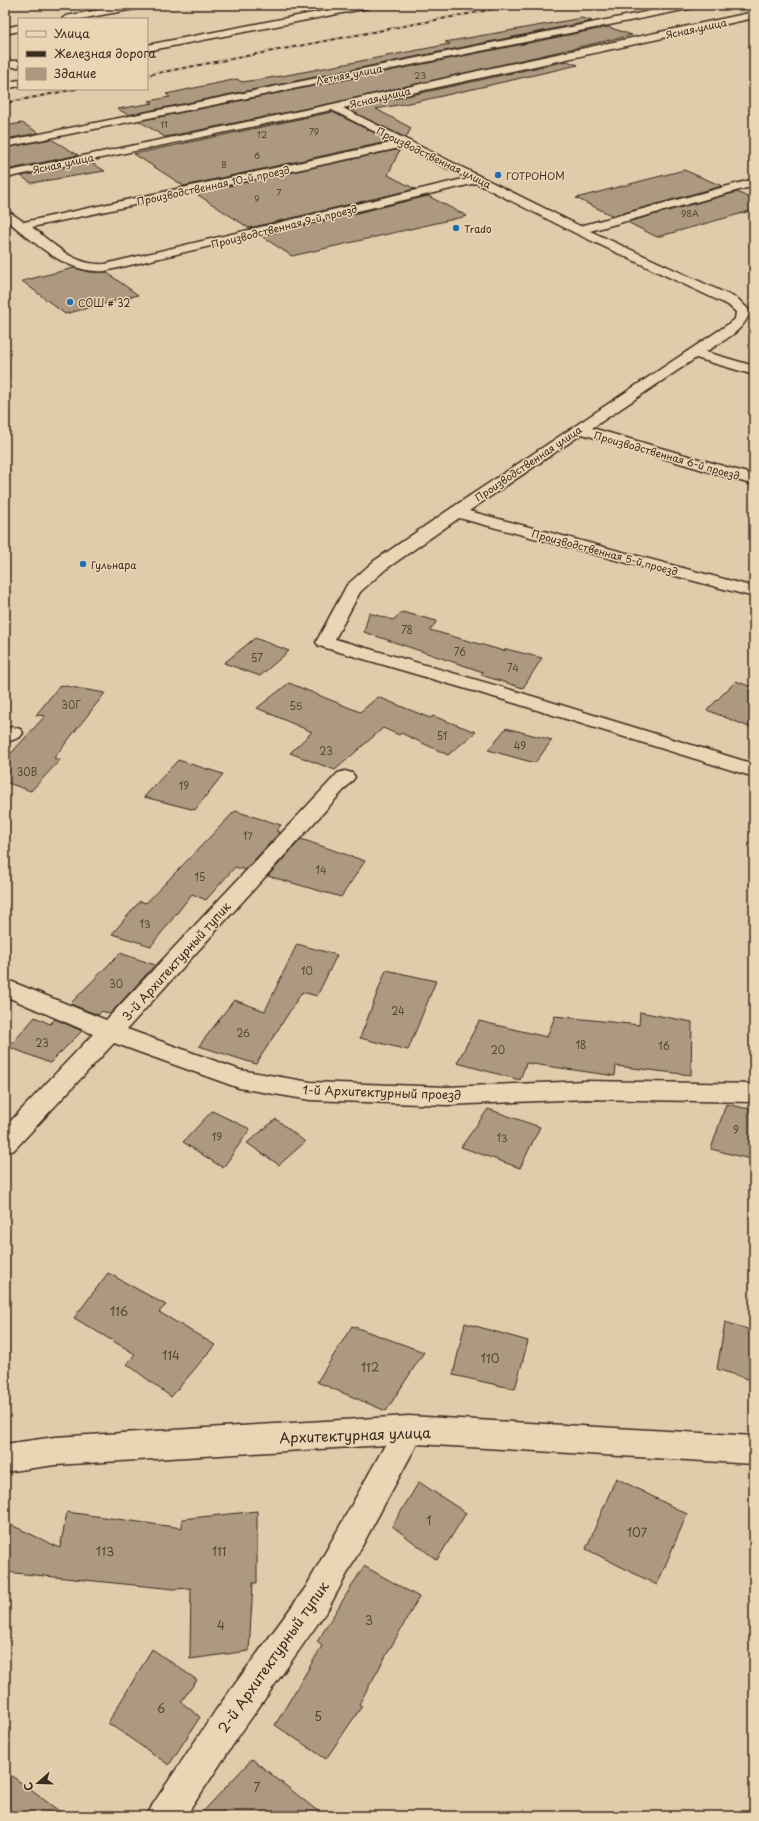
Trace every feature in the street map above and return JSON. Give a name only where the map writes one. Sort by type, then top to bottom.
[{"type":"street","points":[[71,18],[140,5]]},
{"type":"street","points":[[148,48],[368,5]]},
{"type":"street","name":"Летняя улица","points":[[5,144],[693,5]]},
{"type":"street","name":"Ясная улица","points":[[5,175],[333,107],[754,16]]},
{"type":"street","points":[[5,30],[18,28]]},
{"type":"street","points":[[448,54],[462,60]]},
{"type":"street","points":[[5,64],[18,64]]},
{"type":"street","points":[[477,66],[491,72]]},
{"type":"street","points":[[5,86],[18,83]]},
{"type":"street","name":"Производственная улица","points":[[333,107],[579,230],[717,294],[749,312],[735,326],[456,512],[380,565],[353,589],[325,642],[518,698],[754,771]]},
{"type":"street","name":"Производственная 10-й проезд","points":[[21,226],[405,143]]},
{"type":"street","name":"Производственная 9-й проезд","points":[[21,226],[72,263],[90,269],[117,266],[477,179]]},
{"type":"street","points":[[579,230],[754,182]]},
{"type":"street","points":[[5,214],[21,226]]},
{"type":"street","points":[[695,353],[754,371]]},
{"type":"street","name":"Производственная 6-й проезд","points":[[580,429],[754,480]]},
{"type":"street","name":"Производственная 5-й проезд","points":[[456,512],[754,592]]},
{"type":"street","name":"3-й Архитектурный тупик","points":[[5,1143],[111,1032],[194,939],[345,777]]},
{"type":"street","name":"1-й Архитектурный проезд","points":[[5,987],[111,1032],[193,1063],[240,1079],[310,1091],[447,1096],[586,1090],[754,1093]]},
{"type":"street","name":"Архитектурная улица","points":[[5,1458],[55,1451],[409,1430],[754,1450]]},
{"type":"street","name":"2-й Архитектурный тупик","points":[[165,1816],[228,1722],[317,1598],[409,1430]]},
{"type":"building","points":[[582,18],[592,21],[128,115],[118,109],[153,103],[149,101],[170,97],[166,94],[237,79],[242,82],[282,76],[450,44],[445,42]]},
{"type":"building","points":[[608,27],[632,35],[333,103],[165,137],[139,121]]},
{"type":"building","points":[[567,61],[578,65],[420,101],[376,109],[411,128],[406,138],[347,109]]},
{"type":"building","points":[[332,112],[391,141],[184,186],[134,154]]},
{"type":"building","points":[[22,123],[39,133],[5,139],[5,126]]},
{"type":"building","points":[[51,139],[78,155],[11,169],[5,165],[5,148]]},
{"type":"building","points":[[400,149],[388,175],[415,189],[249,228],[195,193]]},
{"type":"building","points":[[90,162],[105,171],[31,183],[21,176]]},
{"type":"building","points":[[684,170],[722,186],[613,216],[576,198]]},
{"type":"building","points":[[737,192],[754,200],[754,210],[657,237],[627,222]]},
{"type":"building","points":[[428,196],[467,216],[292,256],[261,236]]},
{"type":"building","points":[[74,268],[90,272],[106,272],[138,295],[65,314],[22,281]]},
{"type":"building","points":[[402,612],[437,621],[430,630],[504,651],[506,649],[542,658],[523,688],[481,675],[483,672],[364,632],[369,613],[393,620]]},
{"type":"building","points":[[255,638],[289,651],[260,676],[224,663]]},
{"type":"building","points":[[736,681],[754,688],[754,729],[707,710]]},
{"type":"building","points":[[289,683],[360,712],[378,697],[430,718],[433,716],[476,732],[448,755],[401,733],[399,735],[383,728],[335,770],[290,753],[312,732],[257,708]]},
{"type":"building","points":[[60,685],[105,693],[54,758],[60,760],[31,791],[5,782],[5,760],[45,716],[36,715]]},
{"type":"building","points":[[506,728],[552,740],[535,763],[488,750]]},
{"type":"building","points":[[178,760],[223,774],[195,810],[144,797]]},
{"type":"building","points":[[235,811],[281,825],[276,831],[280,832],[245,870],[235,867],[206,900],[192,894],[151,946],[112,934],[140,901],[146,903]]},
{"type":"building","points":[[301,839],[365,861],[341,897],[268,876]]},
{"type":"building","points":[[297,944],[337,955],[317,996],[302,992],[256,1064],[199,1046],[234,1000],[265,1011]]},
{"type":"building","points":[[120,953],[155,965],[110,1014],[102,1011],[98,1015],[70,1004]]},
{"type":"building","points":[[386,970],[436,981],[408,1050],[360,1038]]},
{"type":"building","points":[[640,1012],[692,1022],[691,1075],[616,1066],[615,1076],[526,1063],[520,1080],[457,1063],[479,1021],[547,1037],[555,1016],[639,1025]]},
{"type":"building","points":[[35,1017],[50,1024],[55,1019],[82,1031],[50,1063],[9,1047]]},
{"type":"building","points":[[726,1104],[754,1110],[754,1160],[711,1149]]},
{"type":"building","points":[[488,1109],[540,1127],[520,1168],[461,1147]]},
{"type":"building","points":[[212,1111],[250,1129],[223,1168],[183,1142]]},
{"type":"building","points":[[276,1119],[305,1142],[279,1165],[247,1143]]},
{"type":"building","points":[[108,1273],[166,1305],[159,1312],[215,1345],[171,1397],[127,1364],[135,1354],[74,1318]]},
{"type":"building","points":[[725,1322],[754,1331],[754,1381],[717,1369]]},
{"type":"building","points":[[465,1323],[528,1341],[515,1389],[453,1375]]},
{"type":"building","points":[[352,1326],[424,1352],[386,1411],[317,1382]]},
{"type":"building","points":[[616,1478],[687,1514],[657,1585],[586,1549]]},
{"type":"building","points":[[419,1482],[466,1513],[437,1560],[392,1526]]},
{"type":"building","points":[[257,1511],[257,1583],[253,1583],[249,1651],[190,1659],[191,1588],[174,1589],[5,1572],[5,1522],[60,1548],[67,1512],[182,1528],[182,1519]]},
{"type":"building","points":[[364,1566],[419,1597],[359,1704],[362,1706],[326,1759],[275,1725],[322,1646],[317,1642]]},
{"type":"building","points":[[152,1649],[197,1680],[181,1702],[200,1717],[169,1765],[108,1723]]},
{"type":"building","points":[[252,1759],[324,1816],[199,1816]]},
{"type":"building","points":[[5,1771],[66,1816],[5,1816]]},
{"type":"railway","points":[[148,75],[515,5]]},
{"type":"railway","points":[[5,103],[71,90]]},
{"type":"place","name":"ГОТРОНОМ","points":[[498,175]]},
{"type":"place","name":"Trado","points":[[456,228]]},
{"type":"place","name":"СОШ # 32","points":[[70,302]]},
{"type":"place","name":"Гульнара","points":[[83,564]]}]
